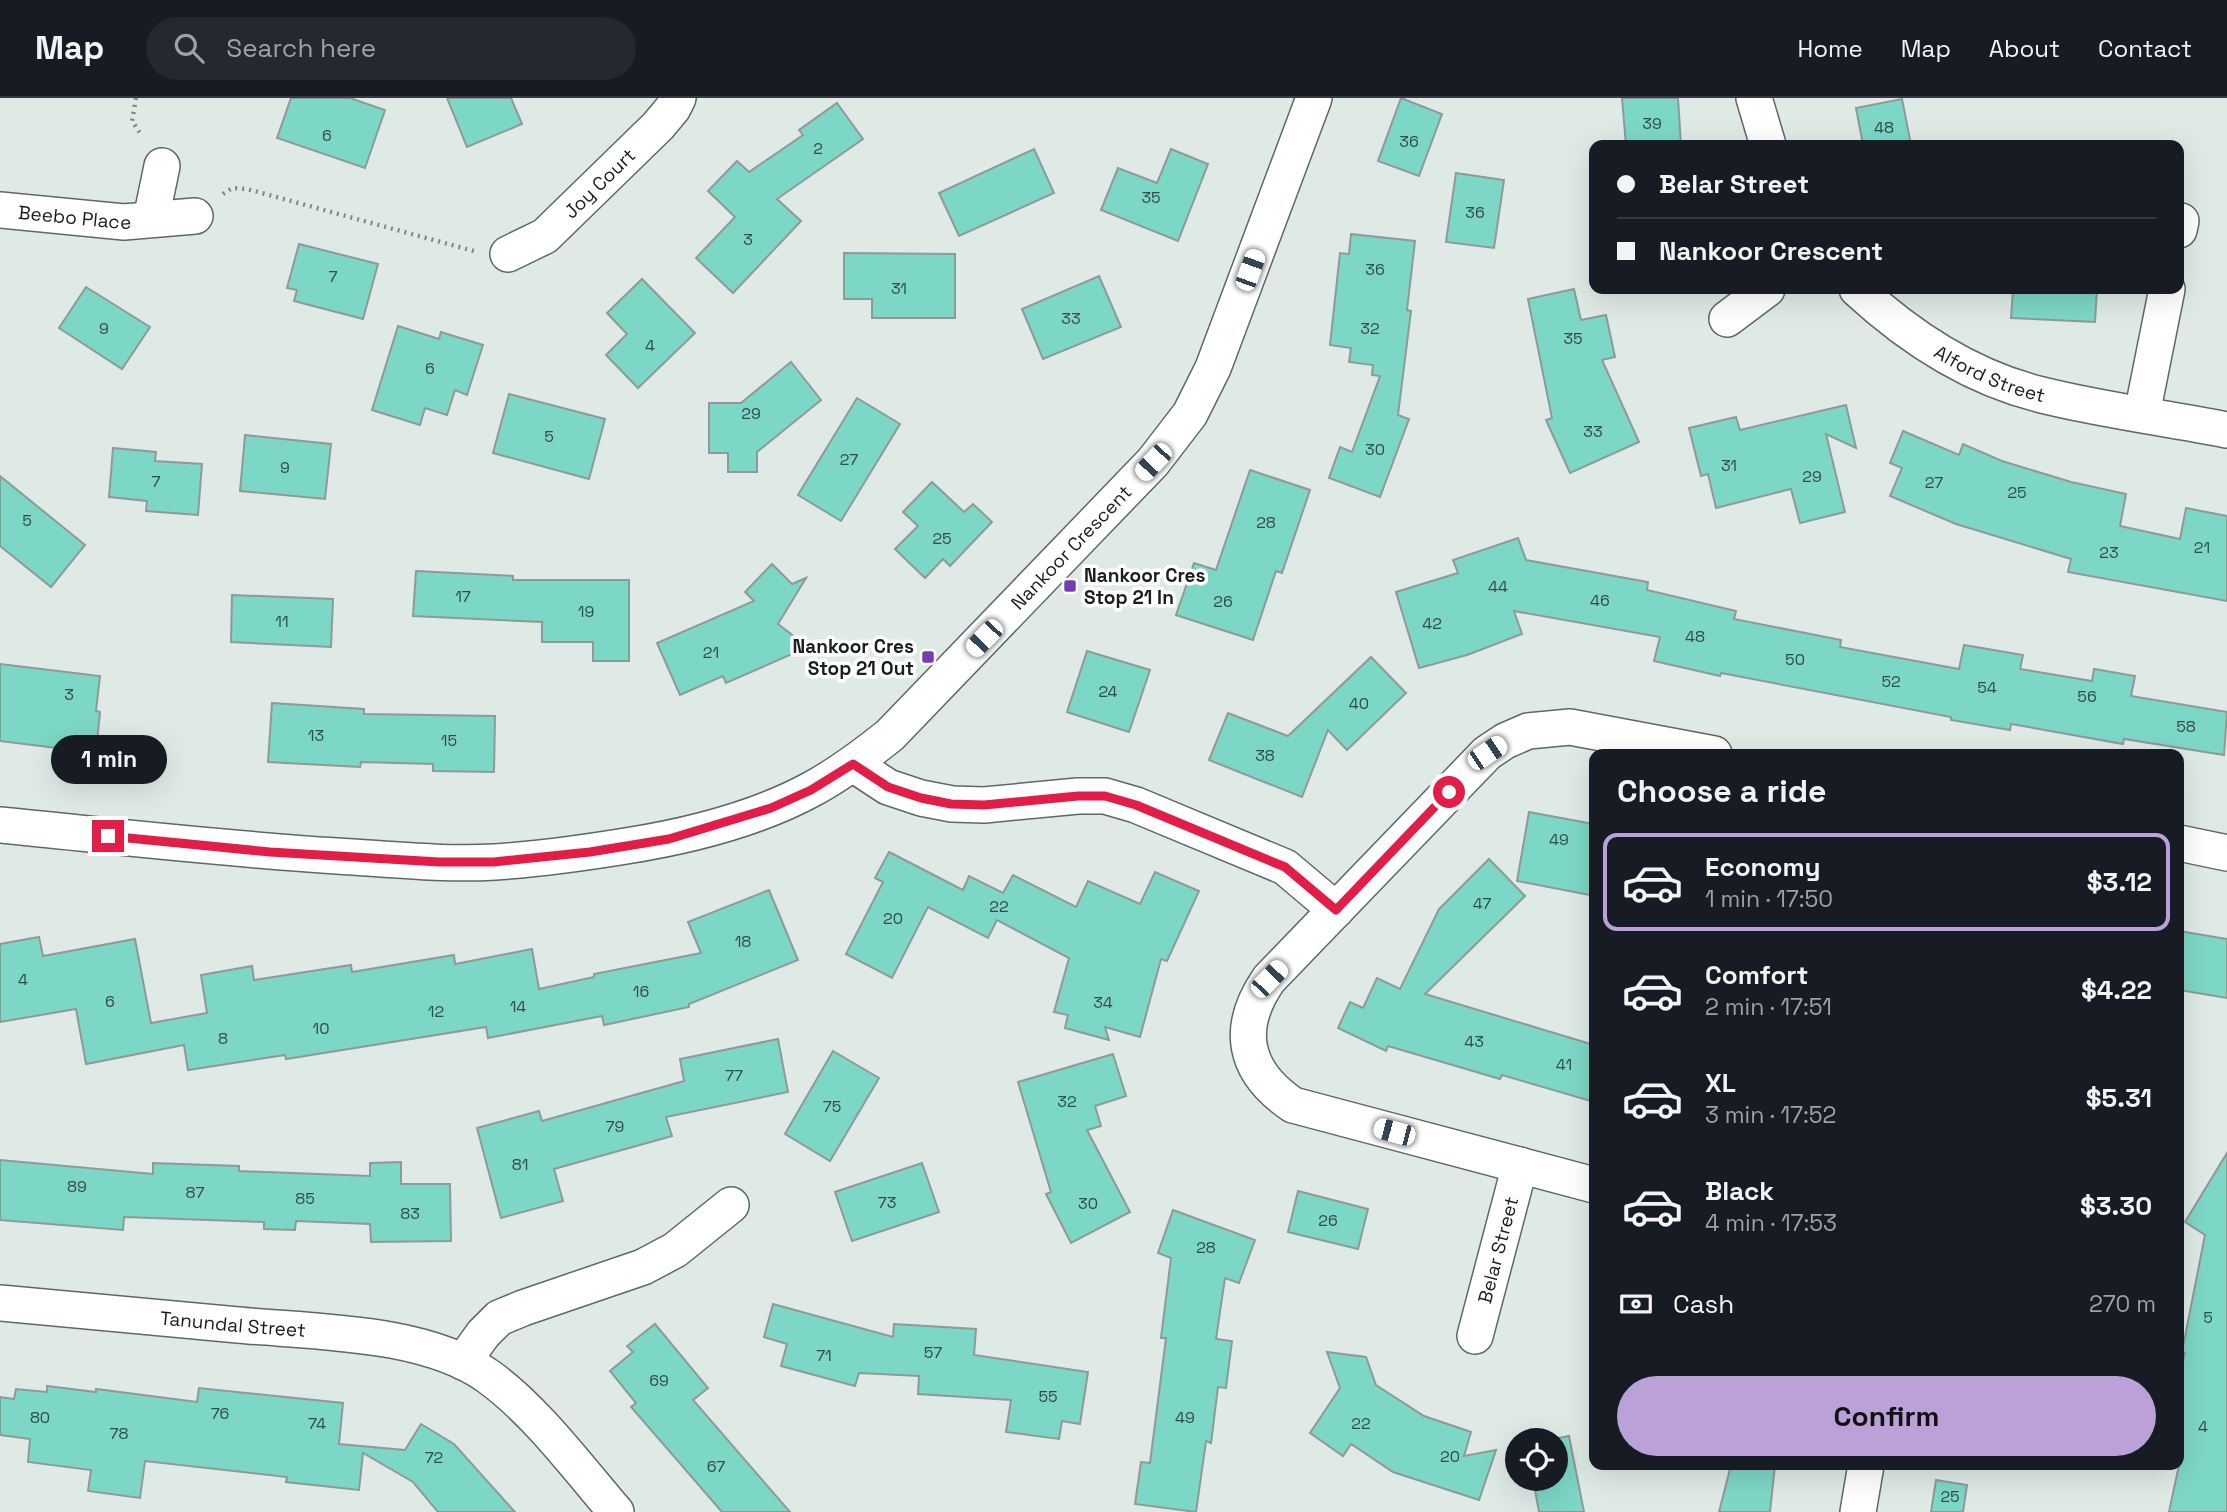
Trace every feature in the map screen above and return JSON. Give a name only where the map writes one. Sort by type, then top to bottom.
[{"type":"street","name":"Joy Court","points":[[508,254],[545,236],[658,126],[678,98]]},
{"type":"street","name":"Nankoor Crescent","points":[[0,825],[270,852],[439,862],[494,862],[590,852],[669,839],[771,808],[811,790],[853,764],[890,735],[1153,462],[1190,414],[1213,368],[1314,98]]},
{"type":"street","points":[[1754,98],[1767,140]]},
{"type":"street","name":"Beebo Place","points":[[151,219],[162,166]]},
{"type":"street","name":"Beebo Place","points":[[0,210],[124,222],[195,216]]},
{"type":"street","points":[[1727,319],[1760,294]]},
{"type":"street","name":"Alford Street","points":[[1863,294],[1911,333],[1948,357],[1991,377],[2040,394],[2227,430]]},
{"type":"street","points":[[2142,414],[2166,294]]},
{"type":"street","points":[[1589,1184],[1293,1105],[1274,1092],[1261,1076],[1252,1058],[1248,1036],[1250,1013],[1256,997],[1269,979],[1487,753],[1517,736],[1549,727],[1570,727],[1687,749]]},
{"type":"street","points":[[853,764],[888,787],[951,804],[984,805],[1105,796],[1136,805],[1285,867],[1336,910]]},
{"type":"street","points":[[2184,845],[2227,853]]},
{"type":"street","name":"Belar Street","points":[[1475,1336],[1520,1165]]},
{"type":"street","points":[[463,1362],[483,1334],[499,1318],[643,1267],[675,1250],[731,1205]]},
{"type":"street","name":"Tanundal Street","points":[[0,1303],[360,1336],[430,1349],[463,1362],[488,1376],[516,1398],[616,1512]]},
{"type":"street","points":[[1858,1512],[1865,1470]]},
{"type":"path","points":[[195,216],[232,188],[247,189],[472,251],[508,254]]},
{"type":"building","points":[[291,98],[350,98],[385,110],[365,168],[277,138]]},
{"type":"building","points":[[447,98],[511,98],[522,124],[467,147]]},
{"type":"building","points":[[1401,98],[1442,114],[1419,176],[1378,161]]},
{"type":"building","points":[[1622,98],[1678,98],[1681,140],[1626,140]]},
{"type":"building","points":[[1902,99],[1910,140],[1862,140],[1856,108]]},
{"type":"building","points":[[837,103],[863,139],[777,199],[801,221],[733,293],[696,258],[735,217],[708,191],[737,161],[749,172],[803,135],[799,130]]},
{"type":"building","points":[[1034,149],[1054,193],[959,236],[939,193]]},
{"type":"building","points":[[1171,149],[1208,164],[1178,241],[1101,210],[1118,168],[1157,183]]},
{"type":"building","points":[[1456,173],[1504,180],[1494,248],[1446,242]]},
{"type":"building","points":[[1351,234],[1415,241],[1407,310],[1411,311],[1398,415],[1409,419],[1380,497],[1329,478],[1340,447],[1352,452],[1380,376],[1372,375],[1373,365],[1349,362],[1351,348],[1330,345],[1340,253],[1349,254]]},
{"type":"building","points":[[299,244],[378,264],[363,319],[294,301],[297,290],[287,288]]},
{"type":"building","points":[[844,253],[955,254],[955,318],[872,318],[872,299],[844,299]]},
{"type":"building","points":[[1099,276],[1121,327],[1043,359],[1022,309]]},
{"type":"building","points":[[642,279],[695,333],[638,388],[606,355],[627,334],[607,313]]},
{"type":"building","points":[[86,287],[150,327],[122,369],[59,328]]},
{"type":"building","points":[[1574,289],[1581,320],[1606,315],[1615,357],[1602,360],[1639,442],[1570,473],[1546,420],[1552,418],[1528,299]]},
{"type":"building","points":[[2013,294],[2097,294],[2095,322],[2011,318]]},
{"type":"building","points":[[398,326],[439,339],[441,332],[483,345],[467,395],[455,390],[447,415],[425,408],[420,425],[372,410]]},
{"type":"building","points":[[791,362],[821,400],[757,452],[757,472],[728,472],[728,453],[709,453],[709,403],[741,403]]},
{"type":"building","points":[[509,394],[605,419],[589,479],[493,453]]},
{"type":"building","points":[[857,398],[900,424],[841,521],[798,495]]},
{"type":"building","points":[[1846,405],[1856,448],[1826,434],[1845,512],[1800,523],[1791,489],[1716,508],[1708,474],[1701,476],[1689,428],[1736,417],[1740,430]]},
{"type":"building","points":[[1903,431],[1959,455],[1963,444],[2002,461],[2071,482],[2126,494],[2120,526],[2180,539],[2186,508],[2227,516],[2227,601],[2068,572],[2071,559],[1956,524],[1890,496],[1902,468],[1890,463]]},
{"type":"building","points":[[245,435],[331,444],[325,499],[240,491]]},
{"type":"building","points":[[113,448],[156,452],[155,461],[202,464],[198,515],[146,511],[147,501],[109,497]]},
{"type":"building","points":[[1250,470],[1310,490],[1282,573],[1276,571],[1253,640],[1176,615],[1194,563],[1216,570]]},
{"type":"building","points":[[0,476],[85,545],[51,587],[0,546]]},
{"type":"building","points":[[932,482],[964,512],[973,504],[992,522],[950,566],[943,559],[925,578],[895,549],[918,526],[903,512]]},
{"type":"building","points":[[1518,538],[1526,560],[1648,582],[1647,590],[1736,611],[1734,619],[1841,640],[1840,647],[1959,669],[1964,645],[2023,655],[2020,669],[2092,681],[2094,669],[2135,676],[2131,696],[2227,712],[2224,755],[2124,739],[2123,744],[2011,724],[2010,730],[1721,673],[1720,676],[1654,661],[1660,637],[1514,611],[1522,634],[1467,655],[1419,668],[1396,592],[1458,573],[1453,560]]},
{"type":"building","points":[[772,564],[792,584],[806,578],[778,624],[808,647],[726,683],[723,676],[680,695],[657,643],[754,601],[745,592]]},
{"type":"building","points":[[416,571],[513,576],[513,580],[629,580],[629,661],[593,661],[593,642],[542,642],[542,622],[413,616]]},
{"type":"building","points":[[232,595],[333,599],[331,647],[231,642]]},
{"type":"building","points":[[1087,651],[1150,670],[1129,732],[1067,712]]},
{"type":"building","points":[[1371,657],[1406,693],[1347,750],[1328,730],[1302,797],[1209,760],[1228,713],[1288,736]]},
{"type":"building","points":[[0,664],[100,676],[96,711],[100,712],[96,753],[0,741]]},
{"type":"building","points":[[272,703],[364,709],[364,714],[495,716],[494,772],[433,771],[433,764],[361,762],[360,767],[268,762]]},
{"type":"building","points":[[1529,812],[1589,823],[1589,895],[1517,881]]},
{"type":"building","points":[[889,852],[963,890],[969,876],[1003,893],[1013,875],[1076,907],[1088,881],[1140,904],[1155,872],[1199,891],[1167,961],[1161,959],[1140,1037],[1105,1027],[1109,1040],[1065,1028],[1068,1015],[1054,1012],[1069,958],[997,920],[988,938],[928,907],[892,978],[846,954],[883,882],[875,878]]},
{"type":"building","points":[[1489,859],[1525,896],[1425,994],[1589,1043],[1589,1101],[1502,1075],[1500,1079],[1388,1046],[1386,1051],[1338,1028],[1350,1002],[1363,1008],[1377,978],[1400,989],[1439,909]]},
{"type":"building","points":[[769,890],[798,960],[689,1004],[689,1007],[604,1025],[602,1016],[488,1038],[486,1027],[286,1059],[285,1055],[188,1070],[184,1045],[86,1064],[76,1009],[0,1022],[0,944],[39,937],[43,956],[135,939],[151,1023],[207,1013],[201,975],[252,966],[254,980],[351,965],[352,972],[454,955],[455,964],[532,949],[539,989],[594,977],[594,974],[701,953],[688,922]]},
{"type":"building","points":[[2184,932],[2227,939],[2227,998],[2184,991]]},
{"type":"building","points":[[778,1039],[788,1092],[666,1117],[672,1136],[554,1169],[563,1201],[501,1218],[477,1128],[539,1111],[542,1121],[684,1081],[680,1059]]},
{"type":"building","points":[[833,1051],[879,1078],[830,1161],[785,1134]]},
{"type":"building","points":[[1113,1054],[1126,1096],[1095,1106],[1101,1126],[1087,1130],[1130,1212],[1071,1243],[1046,1194],[1051,1192],[1018,1082]]},
{"type":"building","points":[[2227,1153],[2227,1512],[2169,1512],[2178,1470],[2184,1470],[2184,1342],[2205,1235],[2185,1222]]},
{"type":"building","points":[[0,1160],[153,1174],[153,1163],[239,1166],[239,1171],[370,1176],[370,1163],[401,1162],[401,1184],[450,1184],[451,1241],[371,1242],[370,1224],[296,1221],[295,1230],[264,1229],[264,1222],[124,1217],[123,1230],[0,1220]]},
{"type":"building","points":[[922,1163],[939,1212],[852,1241],[835,1192]]},
{"type":"building","points":[[1298,1191],[1368,1209],[1358,1249],[1288,1232]]},
{"type":"building","points":[[1173,1210],[1255,1240],[1239,1283],[1225,1278],[1216,1339],[1232,1341],[1226,1388],[1218,1387],[1211,1443],[1206,1441],[1196,1512],[1135,1504],[1141,1462],[1150,1463],[1166,1338],[1161,1338],[1171,1258],[1158,1253]]},
{"type":"building","points":[[773,1304],[893,1337],[894,1324],[976,1329],[974,1355],[1088,1372],[1080,1424],[1062,1421],[1059,1439],[1006,1432],[1011,1400],[918,1394],[919,1376],[859,1373],[855,1386],[781,1366],[787,1344],[764,1337]]},
{"type":"building","points":[[655,1324],[708,1388],[693,1400],[790,1512],[722,1512],[631,1407],[636,1403],[610,1371],[633,1352],[627,1346]]},
{"type":"building","points":[[1327,1352],[1366,1357],[1376,1385],[1424,1416],[1471,1432],[1464,1456],[1496,1450],[1479,1500],[1393,1472],[1351,1444],[1343,1456],[1310,1433],[1340,1388]]},
{"type":"building","points":[[47,1386],[96,1392],[96,1389],[197,1402],[199,1388],[343,1403],[339,1444],[405,1450],[421,1424],[454,1444],[515,1512],[438,1512],[413,1482],[363,1453],[359,1490],[286,1482],[287,1477],[145,1461],[140,1498],[88,1491],[91,1470],[28,1462],[30,1439],[0,1435],[0,1397],[14,1399],[16,1389],[47,1392]]},
{"type":"building","points":[[1568,1436],[1584,1512],[1539,1512],[1535,1491],[1568,1491]]},
{"type":"building","points":[[1730,1470],[1774,1470],[1770,1512],[1719,1512]]},
{"type":"building","points":[[1936,1480],[1967,1485],[1963,1512],[1931,1512]]},
{"type":"place","name":"Nankoor Cres Stop 21 In","points":[[1070,586]]},
{"type":"place","name":"Nankoor Cres Stop 21 Out","points":[[928,657]]},
{"type":"route","points":[[108,836],[270,852],[439,862],[494,862],[590,852],[669,839],[726,824],[811,790],[853,764],[888,787],[951,804],[984,805],[1105,796],[1136,805],[1285,867],[1336,910],[1449,792]]}]
